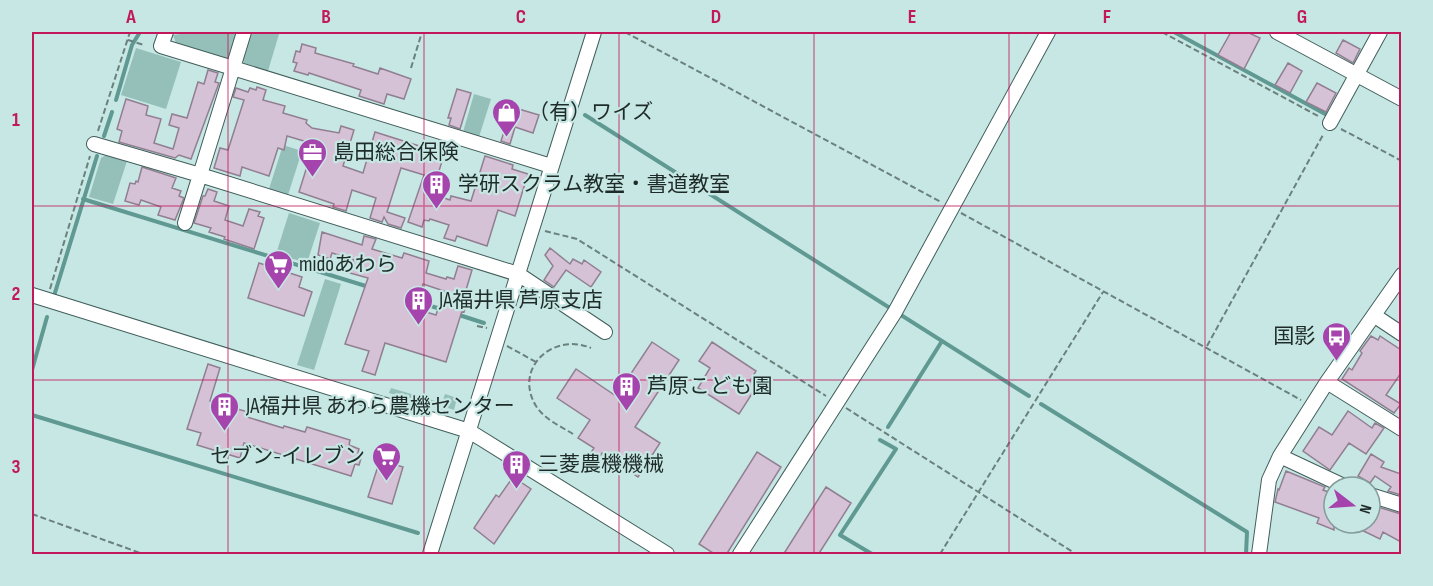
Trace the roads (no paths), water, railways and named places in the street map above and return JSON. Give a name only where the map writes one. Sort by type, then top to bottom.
[{"type":"street","points":[[165,32],[161,46],[551,166]]},
{"type":"street","points":[[185,223],[244,32]]},
{"type":"street","points":[[430,555],[594,32]]},
{"type":"street","points":[[740,555],[895,312],[1048,32]]},
{"type":"street","points":[[1277,32],[1401,99]]},
{"type":"street","points":[[1330,123],[1380,32]]},
{"type":"street","points":[[94,144],[518,274],[605,332]]},
{"type":"street","points":[[1259,555],[1269,480],[1280,456],[1327,381],[1375,316],[1401,275]]},
{"type":"street","points":[[32,295],[469,431],[667,555]]},
{"type":"street","points":[[1375,316],[1401,334]]},
{"type":"street","points":[[1327,381],[1401,429]]},
{"type":"street","points":[[1280,456],[1322,476]]},
{"type":"street","points":[[1382,499],[1401,505]]},
{"type":"waterway","points":[[116,100],[132,45],[140,32]]},
{"type":"waterway","points":[[1174,32],[1327,115]]},
{"type":"waterway","points":[[104,136],[112,112]]},
{"type":"waterway","points":[[585,115],[1029,396]]},
{"type":"waterway","points":[[54,296],[97,156]]},
{"type":"waterway","points":[[83,199],[369,287]]},
{"type":"waterway","points":[[413,301],[441,309]]},
{"type":"waterway","points":[[456,314],[484,323]]},
{"type":"waterway","points":[[32,370],[47,317]]},
{"type":"waterway","points":[[888,427],[942,341]]},
{"type":"waterway","points":[[1041,404],[1247,532],[1246,554]]},
{"type":"waterway","points":[[32,415],[418,533]]},
{"type":"waterway","points":[[872,554],[840,535],[896,449],[880,440]]},
{"type":"place","name":"（有）ワイズ","points":[[507,138]]},
{"type":"place","name":"島田総合保険","points":[[312,178]]},
{"type":"place","name":"学研スクラム教室・書道教室","points":[[437,210]]},
{"type":"place","name":"midoあわら","points":[[278,290]]},
{"type":"place","name":"JA福井県 芦原支店","points":[[418,326]]},
{"type":"place","name":"国影","points":[[1336,362]]},
{"type":"place","name":"芦原こども園","points":[[626,412]]},
{"type":"place","name":"JA福井県 あわら農機センター","points":[[225,432]]},
{"type":"place","name":"セブン-イレブン","points":[[386,482]]},
{"type":"place","name":"三菱農機機械","points":[[517,490]]}]
